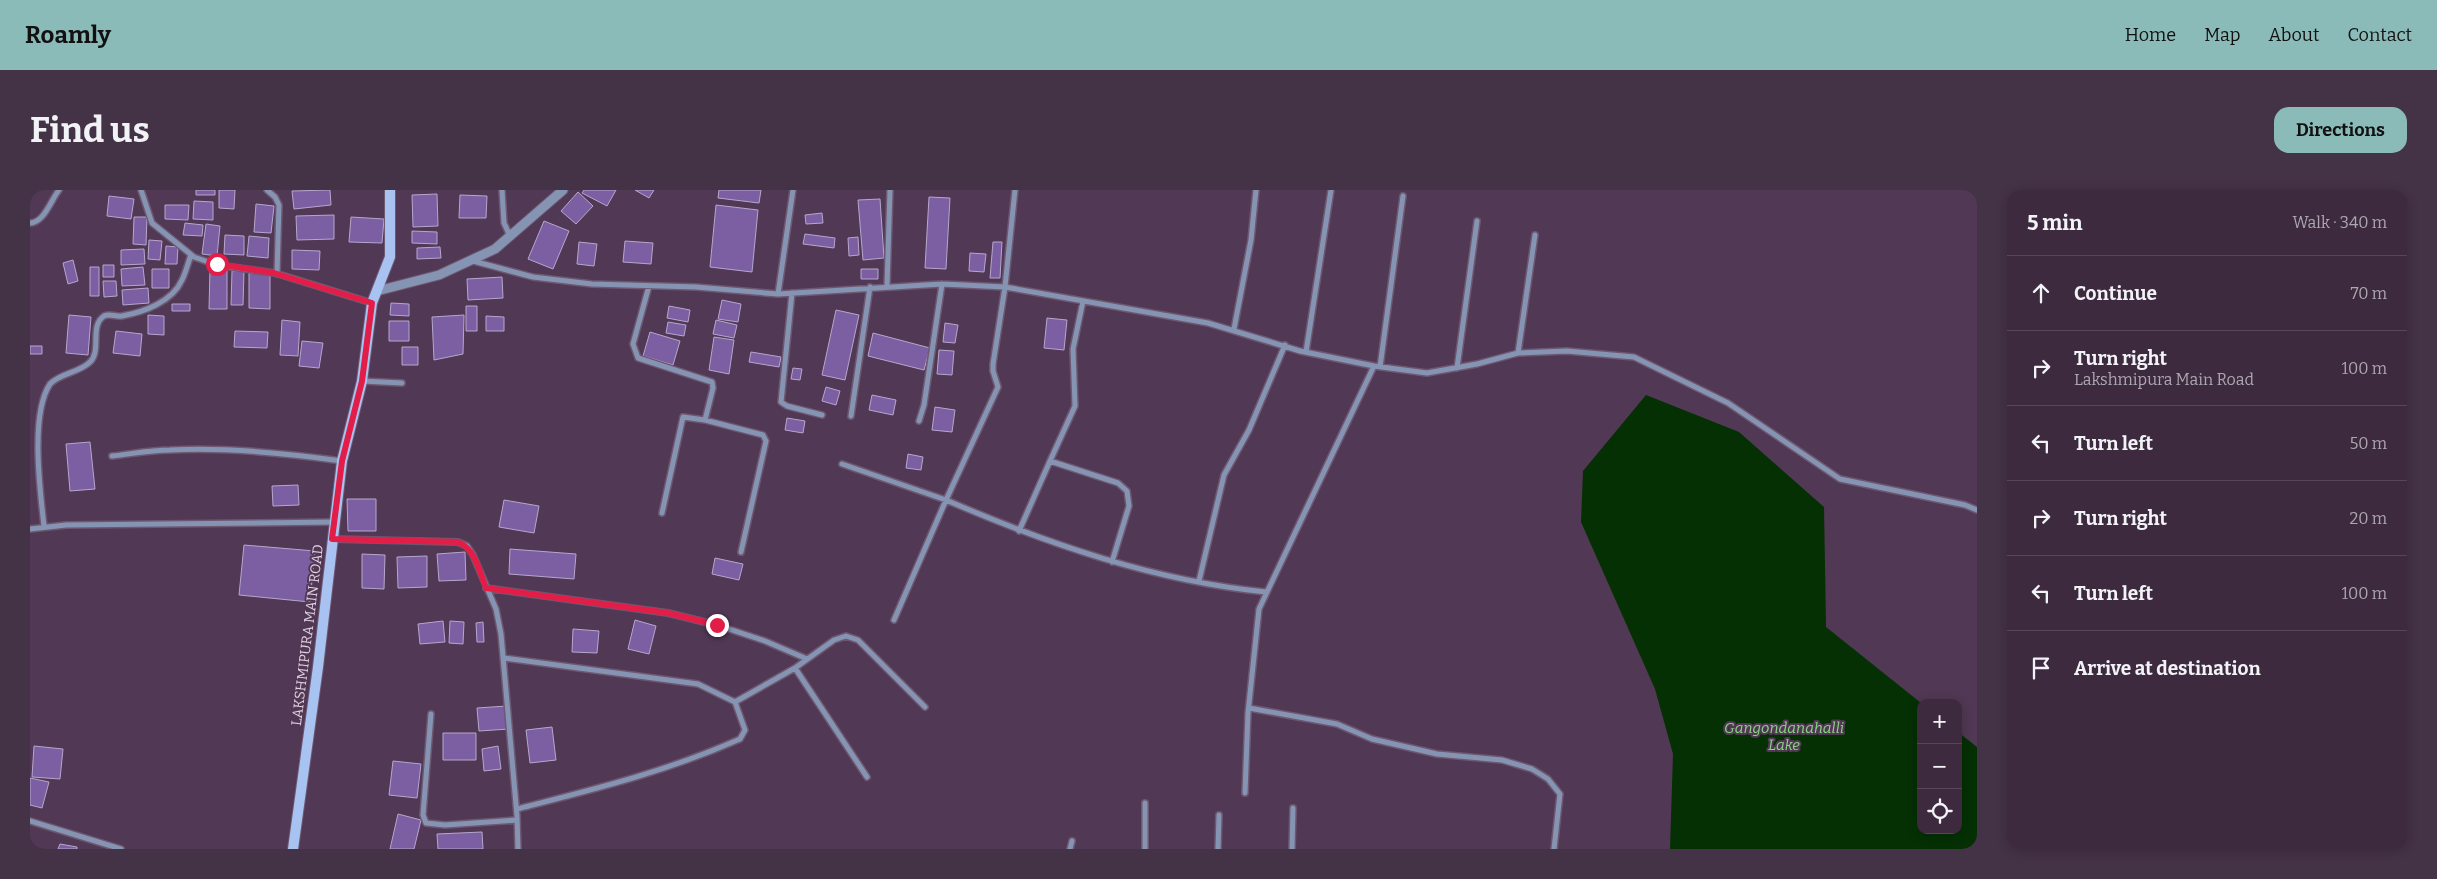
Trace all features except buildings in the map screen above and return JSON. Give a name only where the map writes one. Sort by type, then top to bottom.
[{"type":"main road","name":"LAKSHMIPURA MAIN ROAD","points":[[293,849],[318,667],[342,461],[362,381],[372,303],[390,257],[390,190]]},
{"type":"street","points":[[30,224],[35,223],[42,217],[59,190]]},
{"type":"street","points":[[141,190],[152,223],[191,255],[217,264],[277,274],[372,303]]},
{"type":"street","points":[[267,190],[275,197],[279,205],[277,274]]},
{"type":"street","points":[[502,190],[504,223],[510,236]]},
{"type":"street","points":[[377,291],[439,275],[473,261],[495,249],[562,190]]},
{"type":"street","points":[[778,294],[793,190]]},
{"type":"street","points":[[888,286],[890,190]]},
{"type":"street","points":[[894,620],[946,500],[997,393],[998,387],[993,364],[1005,287],[1015,190]]},
{"type":"street","points":[[1234,329],[1250,240],[1256,190]]},
{"type":"street","points":[[1306,352],[1331,190]]},
{"type":"street","points":[[1380,367],[1403,196]]},
{"type":"street","points":[[1457,368],[1477,221]]},
{"type":"street","points":[[1518,353],[1535,235]]},
{"type":"street","points":[[44,526],[36,443],[37,422],[42,398],[56,378],[90,362],[95,354],[98,324],[104,316],[120,317],[150,309],[166,299],[182,282],[191,255]]},
{"type":"street","points":[[473,261],[533,277],[592,284],[778,294],[942,284],[1005,287],[1234,329],[1306,352],[1374,366],[1427,372],[1457,368],[1518,353],[1566,351],[1634,358],[1728,403],[1840,478],[1965,505],[1977,510]]},
{"type":"street","points":[[919,421],[924,405],[942,284]]},
{"type":"street","points":[[648,286],[633,344],[634,352],[638,358],[712,382],[713,388],[706,420]]},
{"type":"street","points":[[852,416],[870,287]]},
{"type":"street","points":[[792,293],[780,402],[787,406],[822,415]]},
{"type":"street","points":[[1019,531],[1075,406],[1073,349],[1082,301]]},
{"type":"street","points":[[1199,581],[1224,475],[1249,430],[1285,346]]},
{"type":"street","points":[[1245,793],[1249,708],[1259,610],[1374,366]]},
{"type":"street","points":[[362,381],[402,383]]},
{"type":"street","points":[[662,513],[681,420],[688,417],[706,420],[763,435],[766,441],[741,552]]},
{"type":"street","points":[[30,421],[37,422]]},
{"type":"street","points":[[112,456],[168,450],[224,450],[283,453],[342,461]]},
{"type":"street","points":[[1050,461],[1118,483],[1128,491],[1129,506],[1112,562]]},
{"type":"street","points":[[842,464],[946,500],[1019,531],[1112,562],[1199,581],[1266,592]]},
{"type":"street","points":[[30,529],[44,526],[334,522]]},
{"type":"street","points":[[332,539],[458,542],[467,546],[473,555],[496,610],[504,658],[517,809],[518,849]]},
{"type":"street","points":[[486,588],[668,613],[717,625],[766,641],[807,660]]},
{"type":"street","points":[[735,702],[795,668],[834,640],[846,636],[858,640],[924,707]]},
{"type":"street","points":[[504,658],[698,684],[735,702],[744,730],[740,739],[675,766],[640,778],[517,809]]},
{"type":"street","points":[[795,668],[867,777]]},
{"type":"street","points":[[1249,708],[1337,724],[1372,739],[1437,754],[1502,760],[1532,769],[1548,779],[1560,794],[1554,849]]},
{"type":"street","points":[[431,714],[423,815],[426,823],[445,825],[517,820]]},
{"type":"street","points":[[1144,849],[1145,804]]},
{"type":"street","points":[[1292,849],[1293,808]]},
{"type":"street","points":[[1218,849],[1219,815]]},
{"type":"street","points":[[30,821],[109,847],[121,849]]},
{"type":"street","points":[[1070,849],[1072,842]]},
{"type":"water","name":"Gangondanahalli Lake","points":[[1646,395],[1739,432],[1824,507],[1826,627],[1917,700],[1917,834],[1962,834],[1962,735],[1977,747],[1977,849],[1670,849],[1673,754],[1655,689],[1581,522],[1583,471]]},
{"type":"route","points":[[217,264],[274,273],[372,303],[362,381],[342,461],[332,539],[458,542],[467,546],[473,555],[486,588],[668,613],[717,625]]}]
